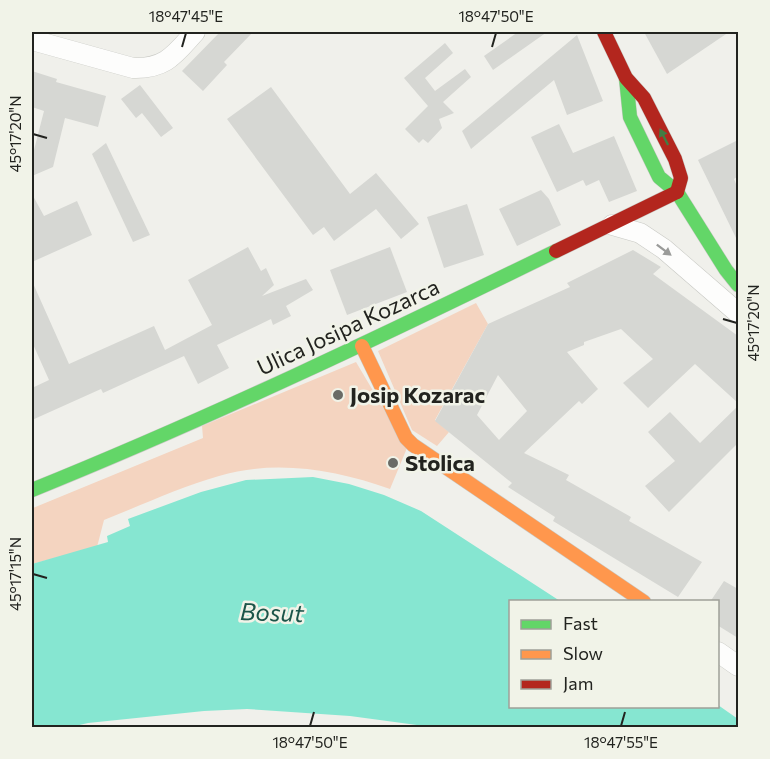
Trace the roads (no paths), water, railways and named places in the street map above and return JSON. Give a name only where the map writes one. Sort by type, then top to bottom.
[{"type":"street","points":[[32,40],[133,68],[150,69],[177,52],[195,32]]},
{"type":"street","points":[[604,32],[626,78],[644,98],[675,159],[681,178],[677,192]]},
{"type":"street","points":[[626,78],[630,117],[659,177],[677,192],[726,270],[738,285]]},
{"type":"street","name":"Ulica Josipa Kozarca","points":[[32,490],[124,453],[362,346],[677,192]]},
{"type":"street","points":[[612,225],[640,233],[664,249],[738,313]]},
{"type":"street","points":[[362,346],[406,438],[413,445],[641,600]]},
{"type":"street","points":[[719,653],[738,666]]},
{"type":"water","name":"Bosut","points":[[313,477],[349,484],[384,495],[421,511],[558,600],[509,600],[509,708],[719,708],[719,706],[738,719],[738,727],[439,728],[350,716],[247,709],[204,711],[88,723],[71,727],[32,727],[32,564],[108,542],[107,536],[130,526],[128,519],[201,492],[246,480]]},
{"type":"place","name":"Josip Kozarac","points":[[338,395]]},
{"type":"place","name":"Stolica","points":[[393,463]]}]
